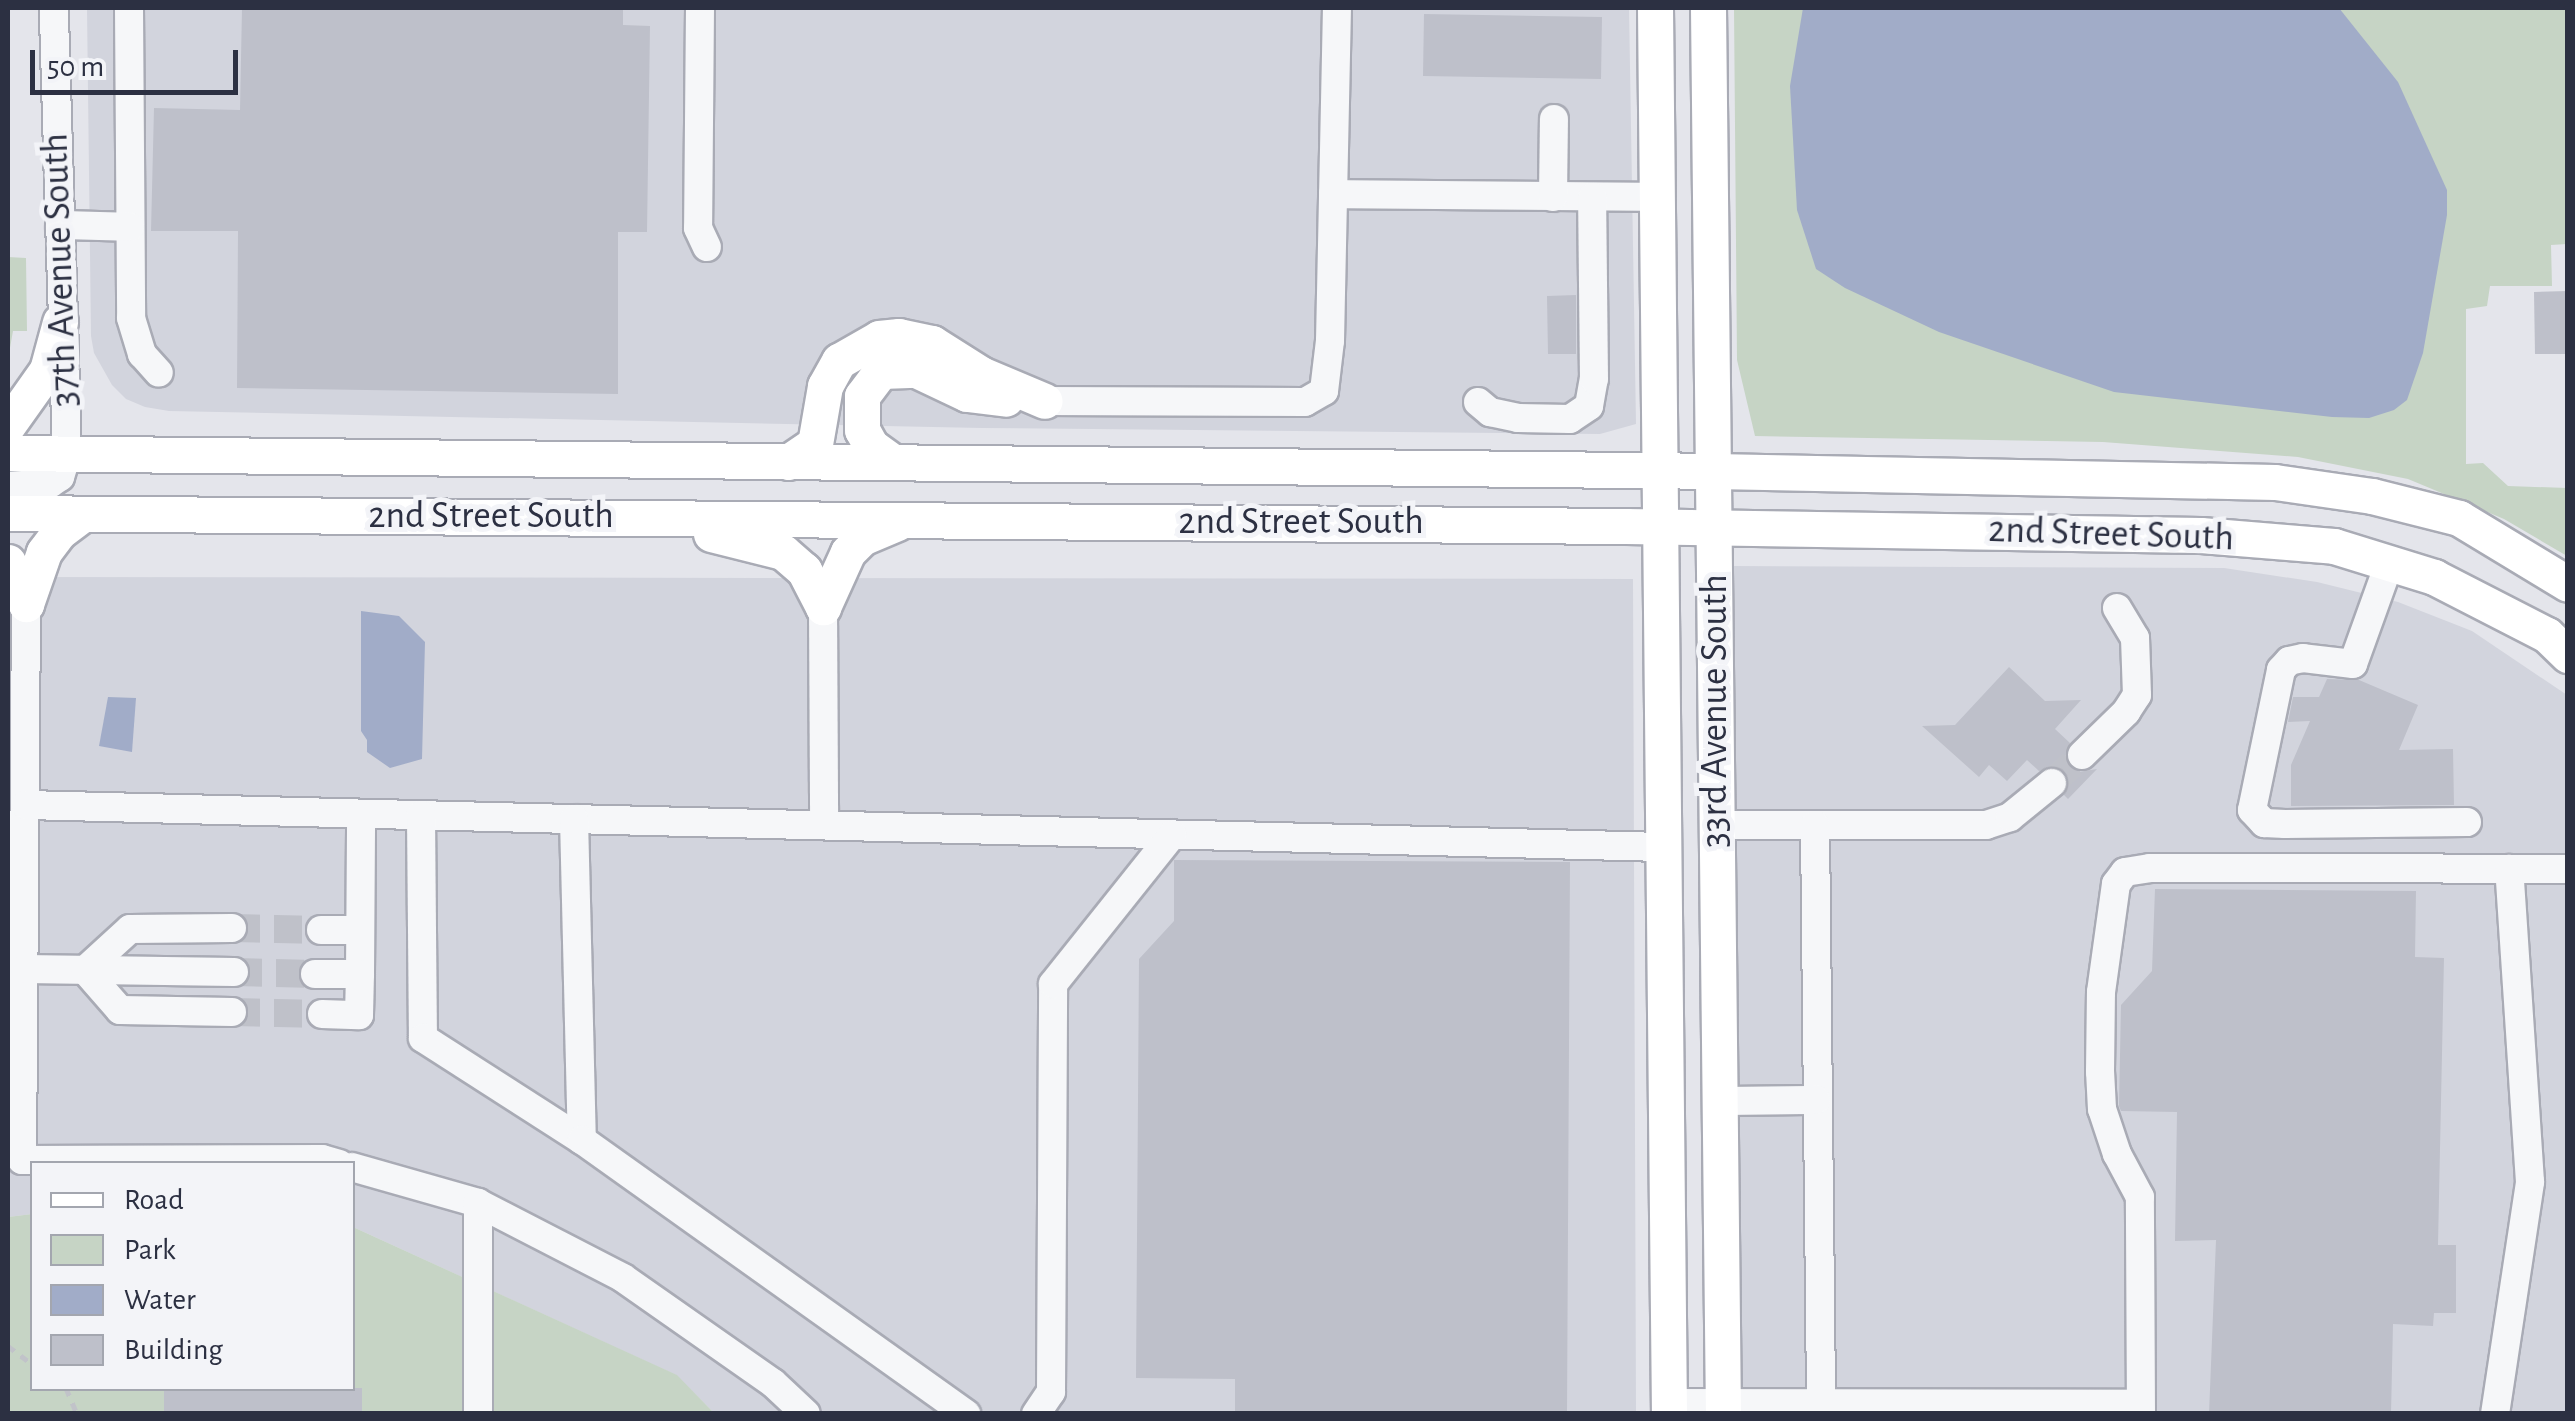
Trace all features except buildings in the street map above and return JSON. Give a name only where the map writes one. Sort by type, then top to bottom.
[{"type":"main road","name":"33rd Avenue South","points":[[1655,8],[1669,1408]]},
{"type":"main road","name":"33rd Avenue South","points":[[1708,8],[1723,1408]]},
{"type":"main road","points":[[8,425],[47,370],[60,322]]},
{"type":"main road","points":[[788,462],[815,444],[825,386],[839,362],[879,338],[899,336],[932,343],[981,374],[1045,401]]},
{"type":"main road","points":[[893,462],[871,446],[862,430],[862,396],[881,371],[904,368],[932,374],[967,394],[1045,401]]},
{"type":"main road","name":"2nd Street South","points":[[8,454],[1658,470],[2275,482],[2372,496],[2459,518],[2568,584]]},
{"type":"main road","name":"2nd Street South","points":[[8,513],[1715,526],[2201,535],[2334,546],[2450,585],[2546,635],[2568,655]]},
{"type":"main road","points":[[26,604],[44,552],[59,532],[82,514]]},
{"type":"main road","points":[[646,518],[783,552],[804,570],[823,606]]},
{"type":"main road","points":[[823,606],[848,552],[862,538],[904,520]]},
{"type":"main road","points":[[8,562],[26,604]]},
{"type":"street","name":"37th Avenue South","points":[[8,486],[51,483],[60,477],[66,454],[54,8]]},
{"type":"street","points":[[129,8],[131,318],[142,354],[160,373]]},
{"type":"street","points":[[700,8],[698,228],[706,248]]},
{"type":"street","points":[[1045,401],[1316,399],[1324,390],[1330,340],[1336,8]]},
{"type":"street","points":[[1552,197],[1554,119]]},
{"type":"street","points":[[1333,194],[1656,197]]},
{"type":"street","points":[[1478,402],[1490,412],[1518,418],[1570,419],[1589,406],[1594,380],[1592,197]]},
{"type":"street","points":[[60,225],[130,228]]},
{"type":"street","points":[[2389,564],[2353,664],[2303,658],[2288,661],[2282,670],[2253,795],[2255,818],[2285,824],[2467,822]]},
{"type":"street","points":[[26,604],[22,1160],[174,1161]]},
{"type":"street","points":[[823,606],[824,826]]},
{"type":"street","points":[[2082,755],[2126,712],[2136,695],[2135,638],[2117,608]]},
{"type":"street","points":[[1716,825],[1973,826],[2000,822],[2052,783]]},
{"type":"street","points":[[26,805],[1663,847]]},
{"type":"street","points":[[322,1014],[359,1015],[361,814]]},
{"type":"street","points":[[421,815],[423,1038],[582,1140],[966,1414]]},
{"type":"street","points":[[574,819],[582,1140]]},
{"type":"street","points":[[1815,825],[1821,1402]]},
{"type":"street","points":[[1036,1414],[1052,1392],[1053,984],[1172,835]]},
{"type":"street","points":[[1669,1408],[1776,1408],[1821,1402],[2141,1409],[2140,1197],[2117,1154],[2102,1108],[2101,1090],[2101,992],[2116,884],[2125,872],[2150,868],[2568,870]]},
{"type":"street","points":[[2495,1414],[2530,1182],[2509,870]]},
{"type":"street","points":[[85,970],[130,929],[232,928]]},
{"type":"street","points":[[321,930],[360,930]]},
{"type":"street","points":[[24,968],[234,972]]},
{"type":"street","points":[[85,970],[120,1010],[232,1012]]},
{"type":"street","points":[[315,974],[360,974]]},
{"type":"street","points":[[1718,1101],[1816,1100]]},
{"type":"street","points":[[355,1168],[478,1203],[623,1278],[773,1382],[806,1414]]},
{"type":"street","points":[[478,1203],[478,1414]]},
{"type":"path","points":[[8,1346],[30,1362]]},
{"type":"shaded area","points":[[87,8],[1629,8],[1636,424],[1600,434],[982,428],[169,411],[145,407],[126,399],[112,385],[94,353],[91,336]]},
{"type":"shaded area","points":[[1732,566],[2224,568],[2317,582],[2398,602],[2472,631],[2567,695],[2567,1413],[1741,1413]]},
{"type":"shaded area","points":[[8,577],[1633,579],[1636,1413],[714,1413],[676,1375],[355,1228],[355,1161],[30,1161],[30,1214],[8,1217]]},
{"type":"green space","points":[[1734,8],[2567,8],[2567,244],[2551,245],[2552,286],[2490,286],[2487,306],[2466,309],[2466,464],[2483,463],[2508,486],[2567,488],[2567,556],[2504,519],[2408,479],[2298,457],[2103,442],[1755,436],[1737,360]]},
{"type":"green space","points":[[8,257],[26,258],[27,331],[13,331],[8,359]]},
{"type":"green space","points":[[30,1214],[30,1391],[355,1391],[355,1228],[677,1375],[714,1413],[8,1413],[8,1217]]},
{"type":"water","points":[[1803,8],[2339,8],[2398,82],[2447,190],[2447,215],[2423,353],[2407,400],[2394,410],[2369,418],[2332,417],[2114,392],[1939,332],[1845,288],[1816,269],[1797,210],[1790,86]]},
{"type":"water","points":[[361,611],[399,616],[425,642],[422,759],[390,768],[367,752],[367,740],[361,731]]},
{"type":"water","points":[[108,697],[136,698],[132,752],[99,746]]},
{"type":"tunnel","points":[[2052,783],[2082,755]]},
{"type":"tunnel","points":[[232,928],[321,930]]},
{"type":"tunnel","points":[[234,972],[315,974]]},
{"type":"tunnel","points":[[232,1012],[322,1014]]}]
